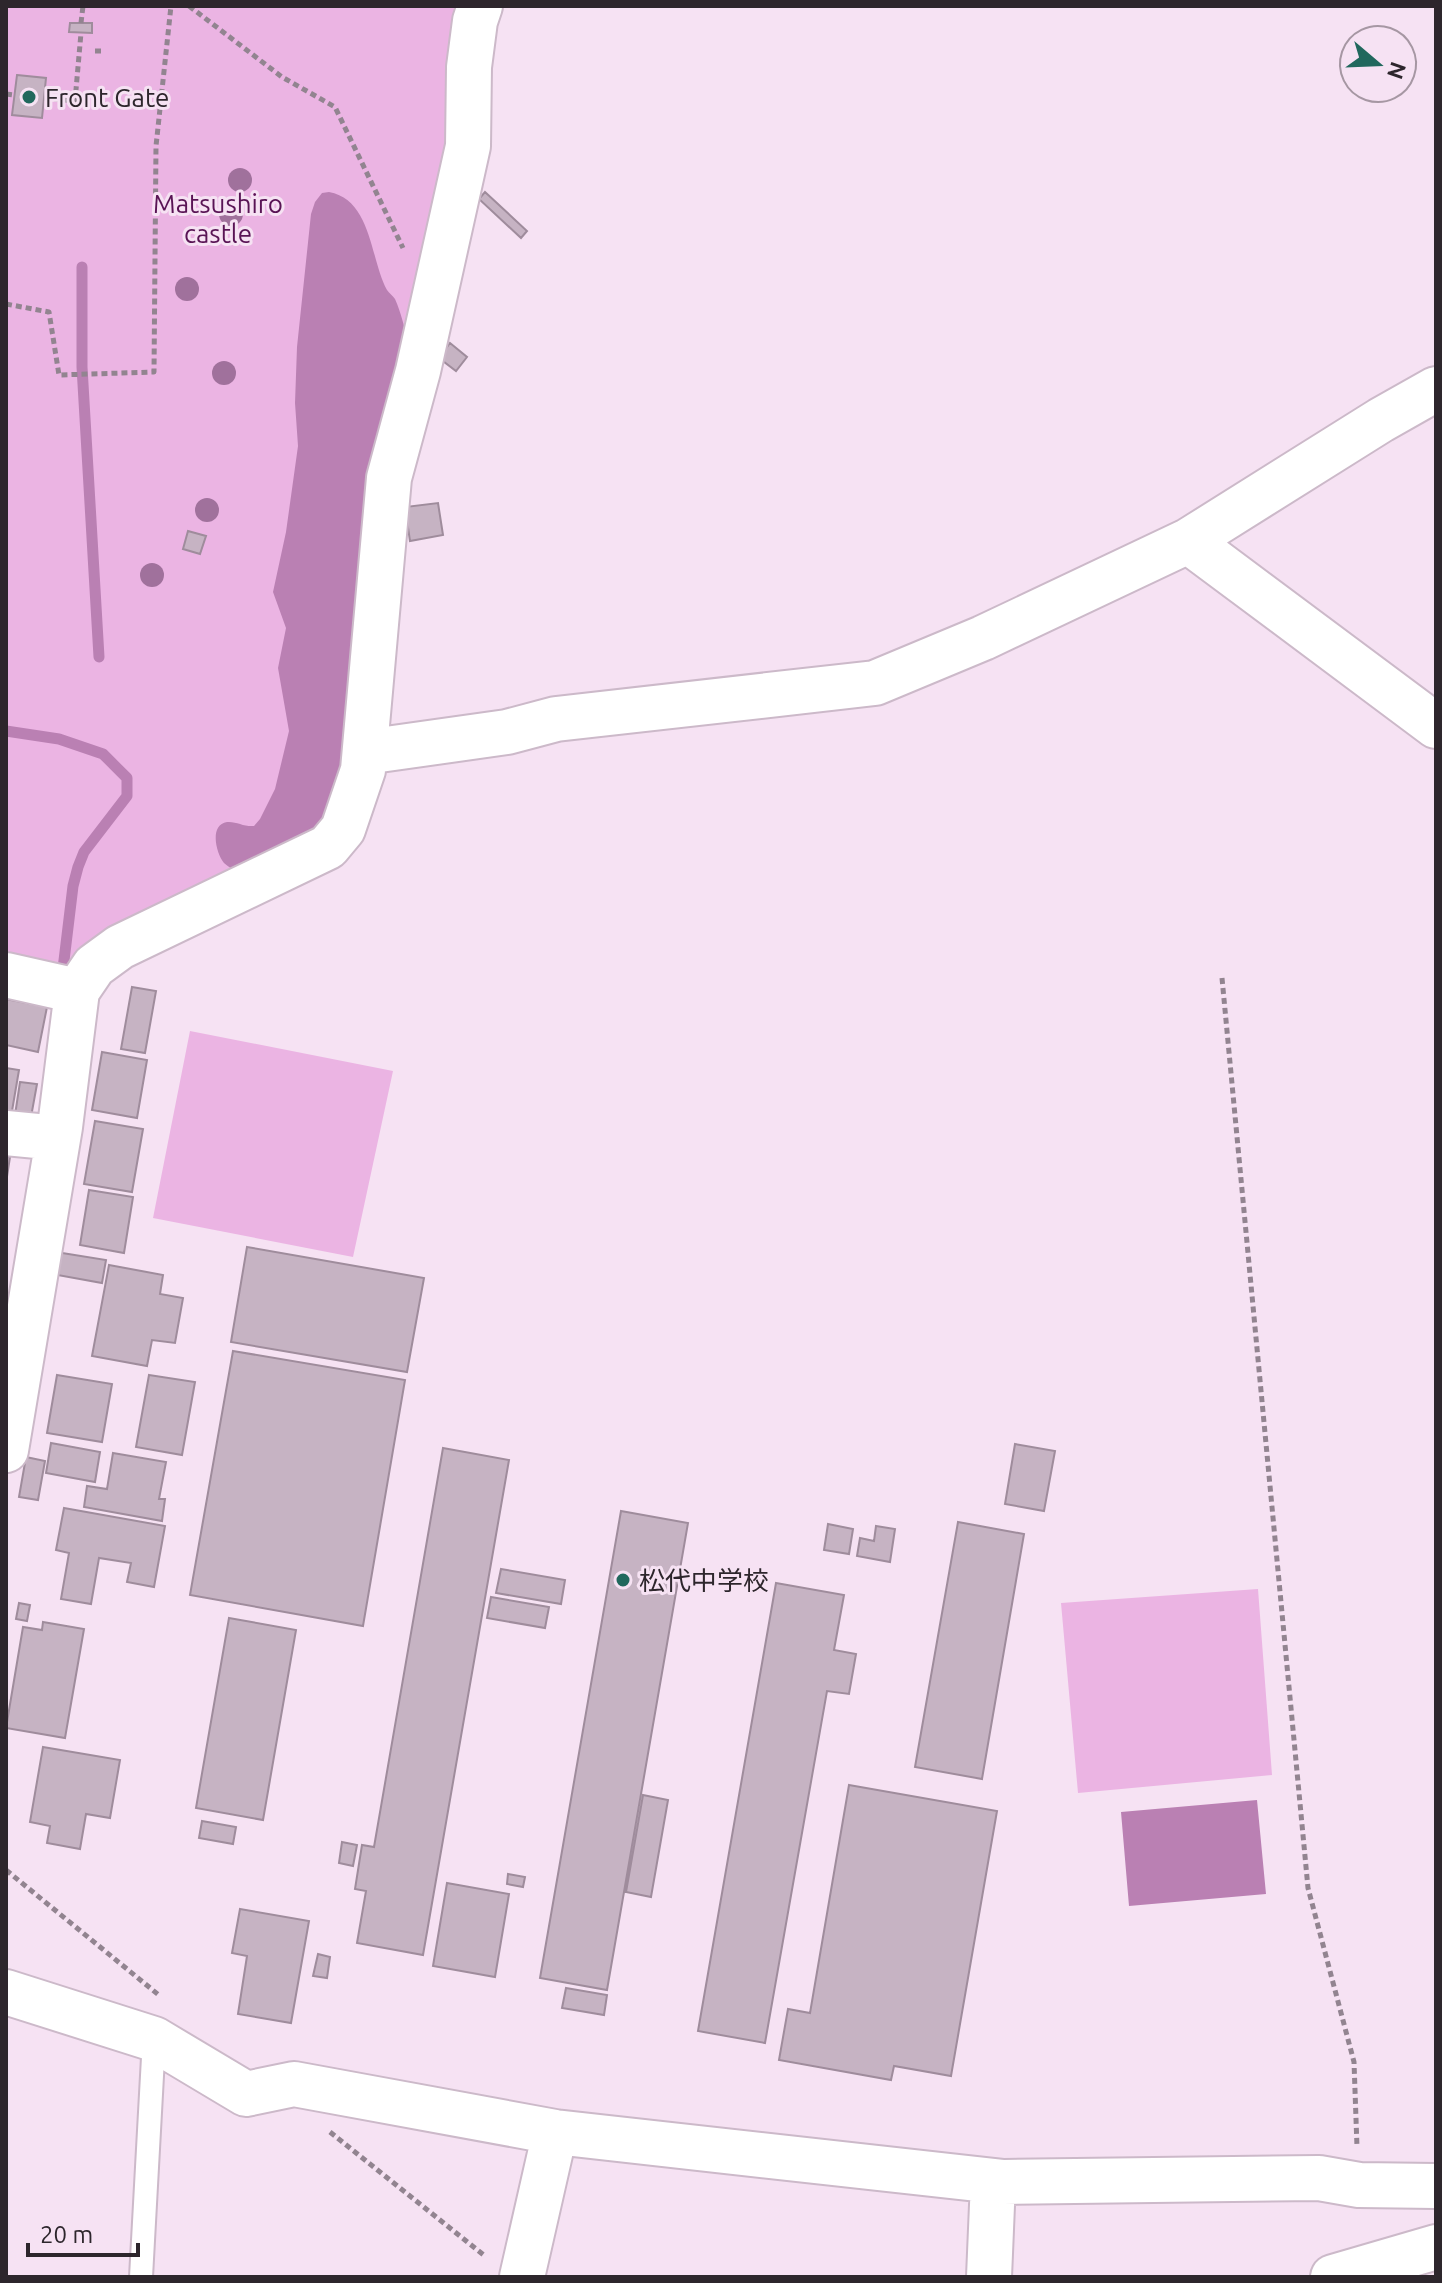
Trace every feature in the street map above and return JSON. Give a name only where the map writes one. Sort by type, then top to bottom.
[{"type":"street","points":[[6,1450],[33,1136],[77,991],[94,966],[120,947],[328,847],[343,829],[363,770],[389,478],[418,371],[468,146],[469,67],[480,6]]},
{"type":"street","points":[[365,752],[507,732],[556,719],[875,683],[983,638],[1188,541],[1436,389]]},
{"type":"street","points":[[1188,541],[1436,726]]},
{"type":"street","points":[[6,975],[77,991]]},
{"type":"street","points":[[6,1992],[154,2039],[246,2094],[294,2084],[555,2132],[993,2181],[1319,2178],[1359,2185],[1436,2186]]},
{"type":"street","points":[[522,2277],[555,2132]]},
{"type":"street","points":[[989,2277],[993,2181]]},
{"type":"street","points":[[1333,2277],[1436,2247]]},
{"type":"lane","points":[[141,2277],[154,2039]]},
{"type":"path","points":[[81,23],[83,6]]},
{"type":"path","points":[[6,304],[49,312],[59,375],[154,372],[156,146],[171,6]]},
{"type":"path","points":[[189,6],[282,77],[335,107],[406,254]]},
{"type":"path","points":[[44,98],[75,101],[81,33]]},
{"type":"path","points":[[6,94],[14,95]]},
{"type":"path","points":[[1222,978],[1308,1888],[1354,2062],[1359,2185]]},
{"type":"green space","name":"Matsushiro castle","points":[[6,6],[456,6],[458,18],[453,147],[338,809],[71,981],[6,965]]},
{"type":"green space","points":[[190,1031],[393,1071],[353,1257],[153,1218]]},
{"type":"green space","points":[[1258,1589],[1272,1775],[1078,1793],[1061,1603]]},
{"type":"shaded area","points":[[322,193],[343,197],[362,218],[381,277],[395,299],[409,341],[355,757],[329,827],[235,871],[224,863],[219,853],[216,840],[218,828],[227,822],[254,826],[260,819],[275,789],[289,731],[278,668],[286,628],[273,592],[286,532],[298,446],[295,403],[297,347],[311,214]]},
{"type":"shaded area","points":[[1257,1800],[1266,1894],[1129,1906],[1121,1812]]},
{"type":"building","points":[[70,23],[92,23],[92,33],[69,32]]},
{"type":"building","name":"Front Gate","points":[[17,75],[46,78],[42,118],[12,115]]},
{"type":"building","points":[[485,192],[527,231],[521,238],[479,199]]},
{"type":"building","points":[[450,343],[467,357],[456,371],[439,358]]},
{"type":"building","points":[[438,503],[443,535],[410,541],[405,507]]},
{"type":"building","points":[[188,531],[206,536],[200,554],[183,549]]},
{"type":"building","points":[[132,987],[156,991],[145,1053],[121,1049]]},
{"type":"building","points":[[6,999],[47,1007],[38,1052],[6,1045]]},
{"type":"building","points":[[102,1052],[147,1060],[137,1118],[92,1110]]},
{"type":"building","points":[[6,1068],[19,1070],[12,1111],[6,1110]]},
{"type":"building","points":[[20,1082],[37,1084],[31,1117],[15,1115]]},
{"type":"building","points":[[95,1121],[143,1129],[132,1192],[84,1184]]},
{"type":"building","points":[[6,1156],[10,1157],[6,1183]]},
{"type":"building","points":[[89,1190],[133,1197],[124,1253],[80,1245]]},
{"type":"building","points":[[247,1247],[424,1278],[407,1372],[231,1342]]},
{"type":"building","points":[[56,1252],[106,1260],[102,1283],[52,1274]]},
{"type":"building","points":[[109,1265],[163,1275],[160,1294],[183,1298],[175,1343],[152,1340],[147,1366],[92,1356]]},
{"type":"building","points":[[233,1351],[405,1380],[363,1626],[190,1595]]},
{"type":"building","points":[[57,1375],[112,1384],[102,1442],[47,1433]]},
{"type":"building","points":[[149,1375],[195,1382],[182,1455],[136,1447]]},
{"type":"building","points":[[51,1443],[100,1452],[95,1482],[46,1473]]},
{"type":"building","points":[[1015,1444],[1055,1451],[1044,1511],[1005,1504]]},
{"type":"building","points":[[443,1448],[509,1460],[423,1955],[357,1943],[366,1891],[355,1889],[362,1845],[374,1847]]},
{"type":"building","points":[[113,1453],[166,1462],[159,1499],[165,1499],[162,1521],[84,1507],[87,1486],[107,1489]]},
{"type":"building","points":[[26,1457],[45,1461],[38,1500],[19,1497]]},
{"type":"building","points":[[64,1508],[165,1526],[154,1587],[127,1582],[131,1563],[99,1558],[91,1604],[61,1599],[69,1553],[56,1550]]},
{"type":"building","points":[[621,1511],[688,1523],[607,1990],[540,1978]]},
{"type":"building","points":[[958,1522],[1024,1534],[982,1779],[915,1767]]},
{"type":"building","points":[[828,1524],[853,1529],[849,1554],[824,1550]]},
{"type":"building","points":[[876,1526],[895,1529],[890,1562],[857,1556],[860,1538],[874,1541]]},
{"type":"building","points":[[501,1569],[565,1580],[561,1604],[496,1593]]},
{"type":"building","points":[[776,1583],[844,1595],[834,1650],[856,1654],[849,1694],[827,1691],[765,2043],[698,2031]]},
{"type":"building","points":[[491,1597],[549,1607],[545,1628],[487,1618]]},
{"type":"building","points":[[19,1603],[30,1605],[27,1621],[16,1619]]},
{"type":"building","points":[[229,1618],[296,1630],[263,1820],[196,1808]]},
{"type":"building","points":[[43,1622],[84,1629],[65,1738],[6,1728],[23,1627],[42,1630]]},
{"type":"building","points":[[43,1747],[120,1760],[110,1818],[86,1814],[80,1849],[47,1843],[50,1826],[30,1822]]},
{"type":"building","points":[[849,1785],[997,1811],[951,2076],[894,2066],[891,2080],[779,2060],[788,2009],[810,2013]]},
{"type":"building","points":[[643,1795],[668,1800],[651,1897],[626,1892]]},
{"type":"building","points":[[202,1821],[236,1827],[233,1844],[199,1838]]},
{"type":"building","points":[[342,1842],[357,1845],[353,1866],[339,1863]]},
{"type":"building","points":[[508,1874],[525,1877],[523,1887],[507,1884]]},
{"type":"building","points":[[447,1883],[509,1894],[495,1977],[433,1966]]},
{"type":"building","points":[[240,1909],[309,1921],[291,2023],[238,2014],[247,1956],[232,1953]]},
{"type":"building","points":[[318,1954],[330,1957],[327,1978],[313,1976]]},
{"type":"building","points":[[566,1988],[607,1995],[604,2015],[562,2008]]},
{"type":"waterway","points":[[82,267],[82,367],[99,657]]},
{"type":"waterway","points":[[6,731],[59,739],[103,754],[127,778],[127,796],[84,852],[78,867],[62,977]]},
{"type":"place","name":"Front Gate","points":[[29,97]]},
{"type":"place","name":"松代中学校","points":[[623,1580]]}]
